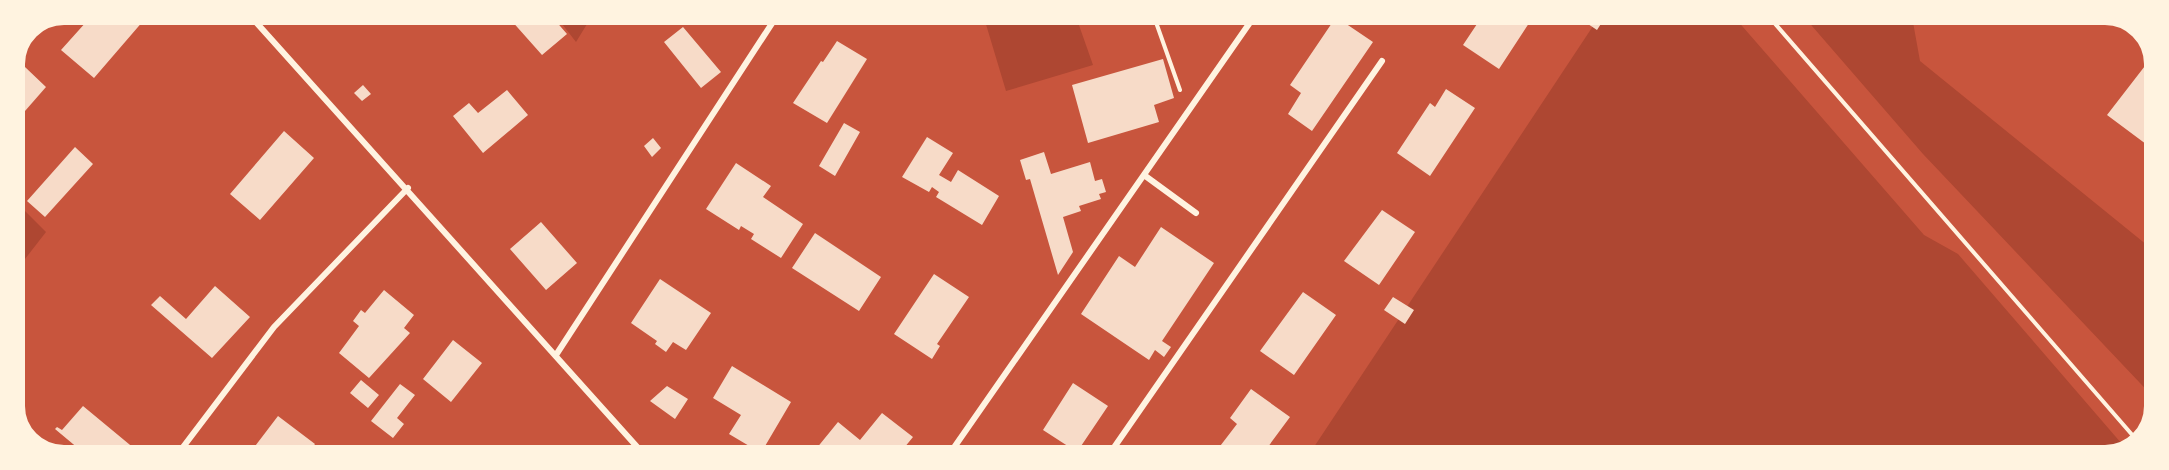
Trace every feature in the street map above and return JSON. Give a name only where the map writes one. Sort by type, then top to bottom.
[{"type":"street","points":[[255,21],[408,188],[639,449]]},
{"type":"street","points":[[556,355],[773,21]]},
{"type":"street","points":[[953,449],[1251,21]]},
{"type":"street","points":[[1113,449],[1382,60]]},
{"type":"street","points":[[1144,175],[1196,213]]},
{"type":"street","points":[[182,449],[274,327],[408,188]]},
{"type":"path","points":[[1156,21],[1188,112]]},
{"type":"path","points":[[1773,21],[2134,437]]},
{"type":"shaded area","points":[[560,21],[589,21],[576,42]]},
{"type":"shaded area","points":[[985,21],[1078,21],[1093,65],[1006,91]]},
{"type":"shaded area","points":[[1596,21],[1738,21],[1924,235],[1958,254],[2123,445],[2105,449],[1313,449]]},
{"type":"shaded area","points":[[1808,21],[1913,21],[1920,61],[2148,246],[2148,391],[1923,154]]},
{"type":"shaded area","points":[[21,207],[46,232],[21,264]]},
{"type":"building","points":[[87,21],[143,21],[94,78],[61,50]]},
{"type":"building","points":[[512,21],[556,21],[567,34],[542,55]]},
{"type":"building","points":[[1333,21],[1342,21],[1373,42],[1312,131],[1288,114],[1301,93],[1290,85]]},
{"type":"building","points":[[1479,21],[1530,21],[1499,69],[1463,45]]},
{"type":"building","points":[[1584,21],[1603,21],[1597,30]]},
{"type":"building","points":[[683,27],[721,72],[701,88],[664,42]]},
{"type":"building","points":[[837,41],[867,59],[827,123],[793,103]]},
{"type":"building","points":[[1163,59],[1174,98],[1154,105],[1159,122],[1088,143],[1072,85]]},
{"type":"building","points":[[2148,62],[2148,146],[2107,115]]},
{"type":"building","points":[[25,67],[46,87],[21,116],[21,72]]},
{"type":"building","points":[[363,85],[371,94],[362,101],[354,93]]},
{"type":"building","points":[[1446,89],[1475,108],[1430,176],[1397,153],[1430,103],[1435,107]]},
{"type":"building","points":[[507,90],[528,115],[483,153],[453,116],[469,103],[478,113]]},
{"type":"building","points":[[844,123],[860,132],[835,176],[819,166]]},
{"type":"building","points":[[284,131],[314,158],[260,220],[230,194]]},
{"type":"building","points":[[927,137],[953,153],[939,175],[951,182],[958,170],[999,196],[982,225],[936,197],[939,192],[932,187],[929,192],[902,177]]},
{"type":"building","points":[[653,138],[661,148],[652,157],[644,146]]},
{"type":"building","points":[[75,147],[93,164],[45,217],[27,201]]},
{"type":"building","points":[[1044,152],[1051,174],[1090,162],[1095,181],[1102,179],[1106,192],[1099,194],[1101,199],[1079,206],[1081,211],[1063,217],[1073,252],[1058,275],[1030,179],[1026,180],[1020,160]]},
{"type":"building","points":[[736,163],[771,186],[763,197],[803,224],[781,258],[751,239],[754,234],[741,226],[739,230],[706,209]]},
{"type":"building","points":[[1382,210],[1415,232],[1379,285],[1344,261]]},
{"type":"building","points":[[541,222],[577,263],[546,290],[510,249]]},
{"type":"building","points":[[1161,227],[1214,263],[1162,341],[1171,347],[1164,357],[1155,350],[1149,360],[1081,314],[1119,256],[1135,267]]},
{"type":"building","points":[[815,233],[881,277],[859,311],[792,268]]},
{"type":"building","points":[[934,274],[969,297],[937,344],[940,346],[932,359],[894,334]]},
{"type":"building","points":[[660,279],[711,313],[686,350],[673,342],[666,352],[655,344],[657,341],[631,323]]},
{"type":"building","points":[[215,286],[250,317],[212,358],[151,305],[160,296],[186,319]]},
{"type":"building","points":[[384,290],[414,315],[404,328],[410,333],[369,378],[339,353],[359,326],[353,321],[361,310],[365,313]]},
{"type":"building","points":[[1303,292],[1336,315],[1294,375],[1260,351]]},
{"type":"building","points":[[1393,297],[1414,310],[1405,324],[1384,310]]},
{"type":"building","points":[[453,340],[482,363],[451,402],[423,379]]},
{"type":"building","points":[[732,366],[791,402],[763,449],[754,449],[729,434],[741,415],[713,398]]},
{"type":"building","points":[[361,380],[379,395],[368,408],[350,393]]},
{"type":"building","points":[[1073,383],[1108,406],[1079,449],[1072,449],[1043,430]]},
{"type":"building","points":[[400,384],[415,395],[397,418],[404,424],[393,438],[371,421]]},
{"type":"building","points":[[667,386],[688,399],[675,419],[650,401]]},
{"type":"building","points":[[1251,389],[1290,417],[1266,449],[1218,449],[1237,424],[1230,418]]},
{"type":"building","points":[[83,406],[135,449],[79,449],[55,429],[57,427],[62,430]]},
{"type":"building","points":[[882,413],[913,437],[903,449],[816,449],[838,422],[860,440]]},
{"type":"building","points":[[278,416],[315,444],[311,449],[253,449]]}]
